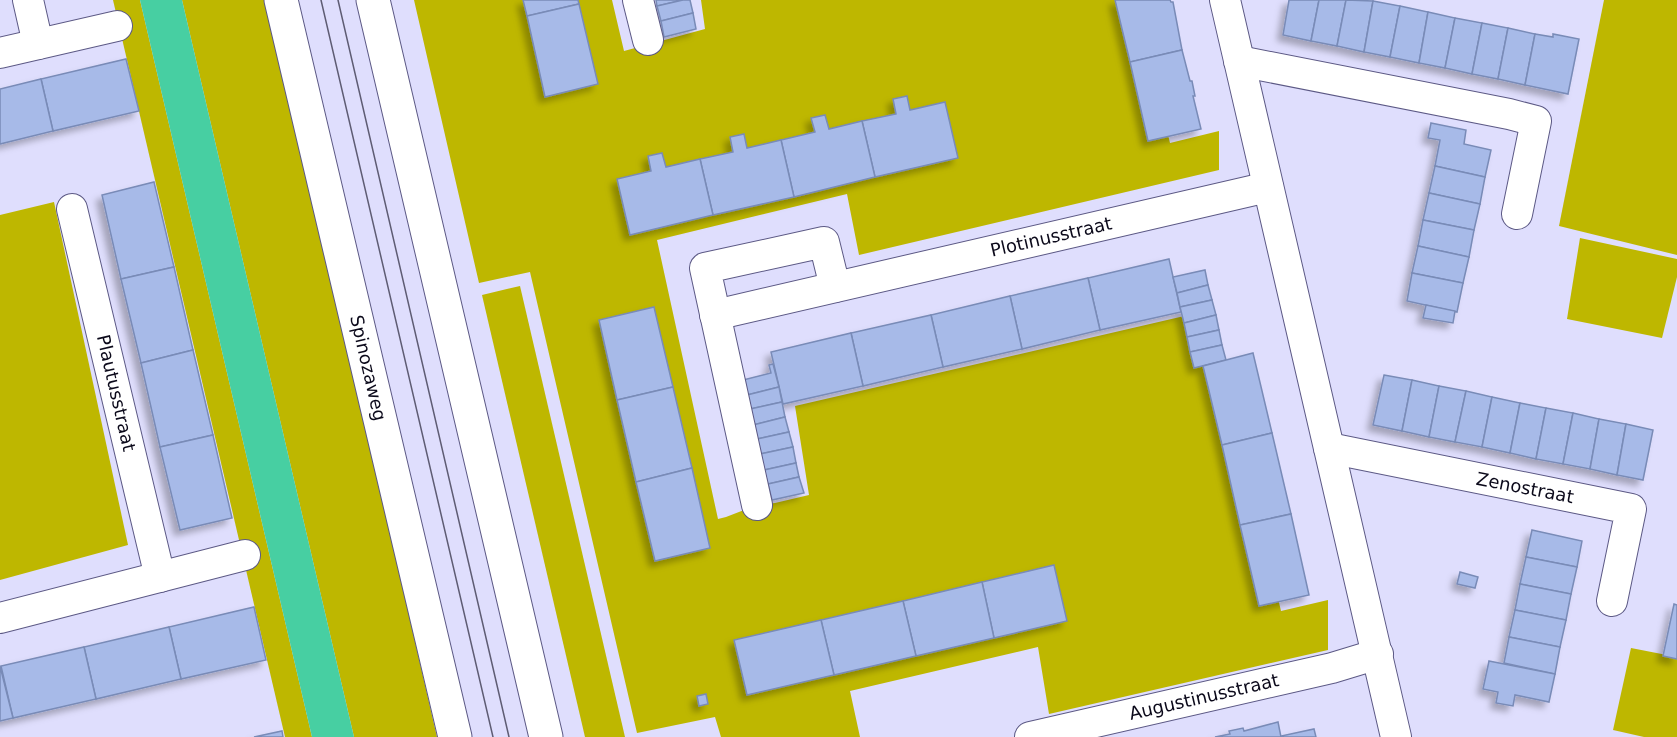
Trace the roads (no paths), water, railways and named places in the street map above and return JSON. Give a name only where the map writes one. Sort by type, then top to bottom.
[{"type":"main road","name":"Spinozaweg","points":[[281,0],[455,737]]},
{"type":"main road","points":[[373,0],[546,737]]},
{"type":"street","points":[[28,0],[38,44]]},
{"type":"street","points":[[638,0],[648,40]]},
{"type":"street","points":[[1225,0],[1396,737]]},
{"type":"street","points":[[0,52],[117,26]]},
{"type":"street","points":[[1239,61],[1536,121],[1517,214]]},
{"type":"street","name":"Plotinusstraat","points":[[715,315],[1268,187]]},
{"type":"street","name":"Plautusstraat","points":[[72,209],[160,577]]},
{"type":"street","points":[[757,505],[705,268],[824,242],[835,287]]},
{"type":"street","name":"Zenostraat","points":[[1329,448],[1631,509],[1612,600]]},
{"type":"street","points":[[0,618],[245,555]]},
{"type":"street","name":"Augustinusstraat","points":[[1030,737],[1332,668],[1378,654]]},
{"type":"tram line","points":[[321,0],[493,737]]},
{"type":"tram line","points":[[338,0],[509,737]]}]
